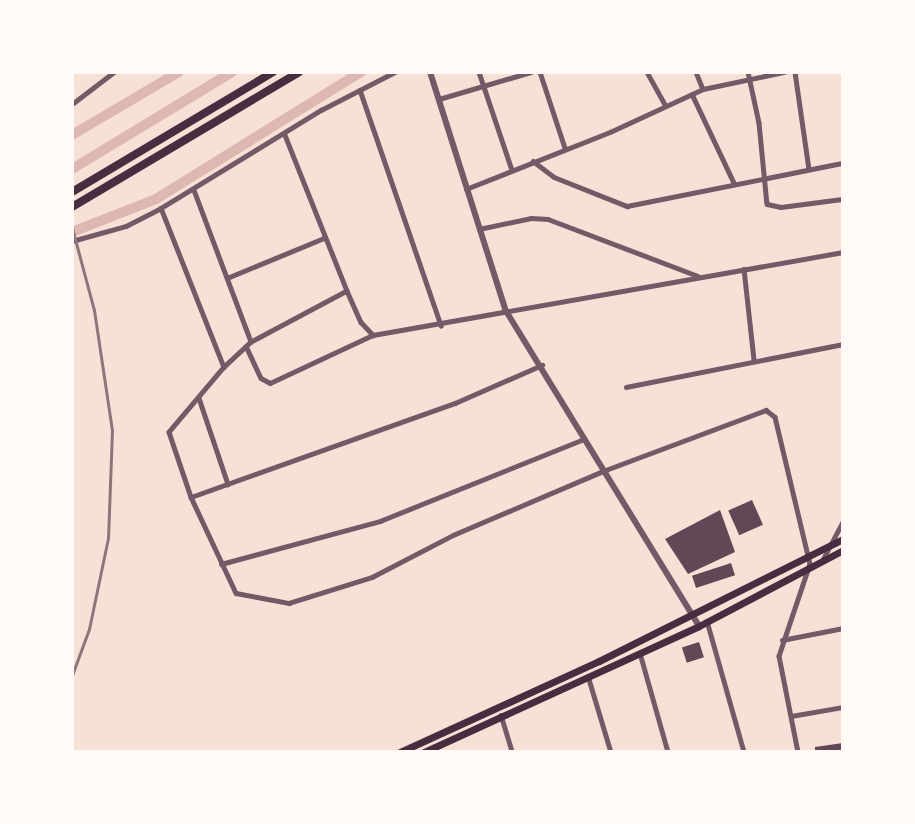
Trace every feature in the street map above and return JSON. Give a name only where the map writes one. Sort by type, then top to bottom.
[{"type":"main road","points":[[72,192],[273,72]]},
{"type":"main road","points":[[72,207],[299,72]]},
{"type":"main road","points":[[400,752],[692,615],[843,539]]},
{"type":"main road","points":[[424,752],[699,626],[810,564],[843,550]]},
{"type":"street","points":[[72,104],[114,72]]},
{"type":"street","points":[[72,241],[126,226],[161,208],[285,135],[321,110],[395,72]]},
{"type":"street","points":[[430,72],[506,311],[542,365],[603,471],[699,626]]},
{"type":"street","points":[[479,72],[512,170]]},
{"type":"street","points":[[439,99],[531,72]]},
{"type":"street","points":[[540,72],[565,148]]},
{"type":"street","points":[[647,72],[665,105]]},
{"type":"street","points":[[696,72],[703,89]]},
{"type":"street","points":[[466,189],[703,89],[748,74],[784,72]]},
{"type":"street","points":[[795,72],[809,169]]},
{"type":"street","points":[[748,74],[759,123],[764,178],[770,207],[843,199]]},
{"type":"street","points":[[360,90],[441,325]]},
{"type":"street","points":[[692,94],[734,183]]},
{"type":"street","points":[[285,135],[347,291],[361,322],[373,335]]},
{"type":"street","points":[[533,161],[554,177],[627,206],[843,163]]},
{"type":"street","points":[[194,190],[251,342]]},
{"type":"street","points":[[161,208],[224,367]]},
{"type":"street","points":[[479,230],[531,218],[548,219],[700,277]]},
{"type":"street","points":[[227,278],[324,238]]},
{"type":"street","points":[[246,346],[261,378],[270,383],[373,335],[441,325],[506,311],[843,252]]},
{"type":"street","points":[[744,269],[754,359]]},
{"type":"street","points":[[347,291],[246,346],[224,367],[169,438],[191,497],[236,593],[289,603],[372,577],[453,536],[603,471],[761,411],[771,412],[810,564],[782,639],[779,665],[798,752]]},
{"type":"street","points":[[626,387],[754,359],[843,344]]},
{"type":"street","points":[[191,497],[454,403],[542,365]]},
{"type":"street","points":[[199,398],[228,484]]},
{"type":"street","points":[[221,564],[380,521],[584,439]]},
{"type":"street","points":[[823,559],[843,521]]},
{"type":"street","points":[[708,621],[744,752]]},
{"type":"street","points":[[782,639],[843,628]]},
{"type":"street","points":[[640,653],[668,752]]},
{"type":"street","points":[[588,676],[611,752]]},
{"type":"street","points":[[791,716],[843,707]]},
{"type":"street","points":[[501,715],[512,752]]},
{"type":"street","points":[[444,742],[446,752]]},
{"type":"building","points":[[752,500],[763,525],[739,535],[728,511]]},
{"type":"building","points":[[720,510],[735,552],[688,574],[665,539]]},
{"type":"building","points":[[731,563],[735,575],[696,588],[692,576]]},
{"type":"building","points":[[699,642],[704,657],[687,663],[682,648]]},
{"type":"building","points":[[843,743],[843,752],[815,752],[815,747]]},
{"type":"waterway","points":[[72,135],[179,72]]},
{"type":"waterway","points":[[72,169],[232,72]]},
{"type":"waterway","points":[[72,232],[156,199],[361,72]]},
{"type":"railway","points":[[72,228],[94,310],[112,430],[108,538],[89,629],[72,675]]}]
